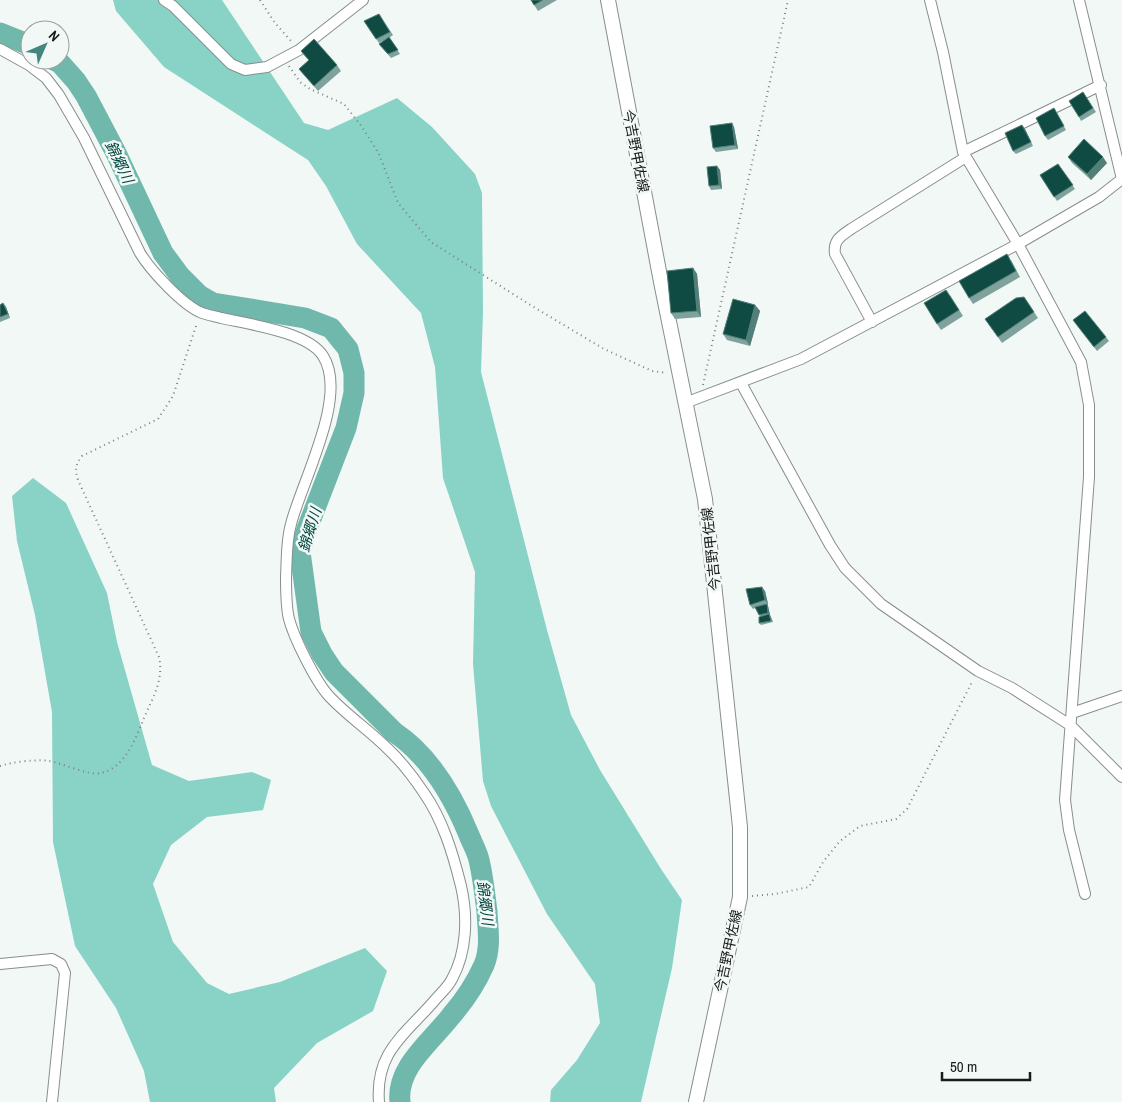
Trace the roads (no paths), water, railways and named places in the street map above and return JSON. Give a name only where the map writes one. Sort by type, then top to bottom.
[{"type":"main road","name":"今吉野甲佐線","points":[[608,0],[679,376],[706,499],[740,827],[740,897],[698,1100]]},
{"type":"street","points":[[164,0],[173,6],[231,64],[245,70],[267,67],[299,50],[363,0]]},
{"type":"street","points":[[930,0],[964,154],[1018,244],[1081,362],[1089,405],[1089,477],[1065,800],[1069,830],[1085,894]]},
{"type":"street","points":[[685,403],[801,359],[1018,244],[1099,197],[1122,179],[1101,85],[1079,0]]},
{"type":"street","points":[[0,49],[29,65],[46,78],[59,95],[84,138],[147,265],[184,302],[201,313],[287,334],[306,341],[323,356],[330,374],[329,400],[321,440],[288,536],[286,579],[288,619],[306,660],[327,694],[389,749],[425,794],[447,837],[462,890],[466,929],[460,963],[451,982],[398,1040],[383,1062],[378,1088],[379,1102]]},
{"type":"street","points":[[872,322],[835,254],[834,246],[838,238],[964,154],[1101,85]]},
{"type":"street","points":[[741,383],[830,545],[846,568],[881,604],[978,672],[1012,688],[1070,726],[1122,777]]},
{"type":"street","points":[[1072,714],[1122,696]]},
{"type":"street","points":[[0,964],[52,959],[60,964],[65,973],[52,1102]]},
{"type":"waterway","name":"錦郷川","points":[[0,33],[20,41]]},
{"type":"waterway","name":"錦郷川","points":[[66,70],[86,96],[116,153],[163,253],[180,276],[199,295],[213,303],[305,318],[331,328],[348,349],[354,373],[354,393],[346,428],[300,552],[311,632],[334,672],[394,732],[419,753],[448,792],[463,820],[478,857],[484,886],[488,925],[488,952],[481,972],[461,1004],[409,1066],[400,1089],[400,1102]]}]
